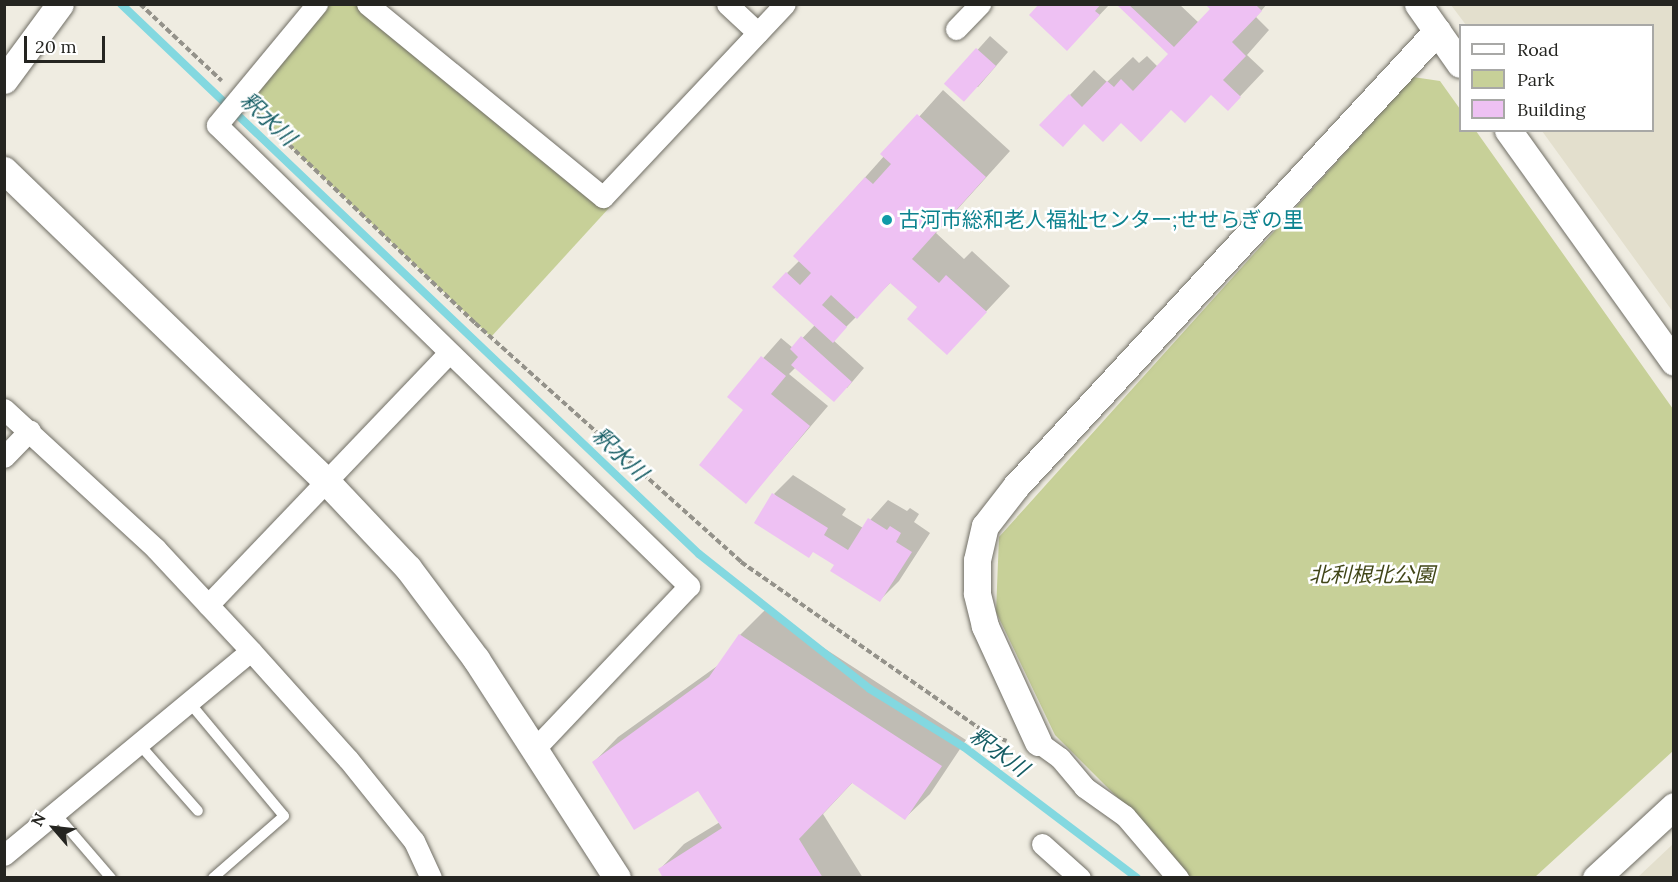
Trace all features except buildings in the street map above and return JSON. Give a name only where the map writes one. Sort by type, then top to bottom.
[{"type":"street","points":[[4,80],[60,4]]},
{"type":"street","points":[[317,4],[218,125],[448,354],[689,586],[536,747]]},
{"type":"street","points":[[367,4],[603,197],[785,4]]},
{"type":"street","points":[[727,4],[758,33]]},
{"type":"street","points":[[956,29],[980,4]]},
{"type":"street","points":[[1418,4],[1459,61]]},
{"type":"street","points":[[1178,878],[1125,816],[1084,787],[1060,758],[1038,742],[985,626],[976,593],[977,560],[985,526],[1016,486],[1437,31]]},
{"type":"street","points":[[1509,132],[1674,362]]},
{"type":"street","points":[[4,170],[327,482],[408,568],[536,747],[618,878]]},
{"type":"street","points":[[208,604],[448,354]]},
{"type":"street","points":[[4,409],[30,430],[156,549],[251,651],[348,759],[406,832],[431,878]]},
{"type":"street","points":[[4,457],[30,430]]},
{"type":"street","points":[[4,855],[251,651]]},
{"type":"street","points":[[1596,878],[1674,806]]},
{"type":"street","points":[[1042,844],[1080,878]]},
{"type":"lane","points":[[189,702],[284,816],[213,878]]},
{"type":"lane","points":[[139,744],[198,811]]},
{"type":"lane","points":[[55,813],[111,878]]},
{"type":"path","points":[[140,4],[475,323],[741,562],[986,734],[1009,742],[1038,742]]},
{"type":"shaded area","points":[[1451,5],[1673,5],[1673,312],[1543,132],[1654,132],[1654,24],[1465,24]]},
{"type":"shaded area","points":[[1673,844],[1673,877],[1638,877]]},
{"type":"green space","points":[[325,5],[367,5],[609,208],[491,337],[240,98]]},
{"type":"green space","name":"北利根北公園","points":[[1413,77],[1440,81],[1459,108],[1459,132],[1477,132],[1673,409],[1673,751],[1535,877],[1190,877],[1160,840],[1055,735],[996,612],[999,537]]},
{"type":"waterway","name":"釈水川","points":[[121,4],[699,554],[870,689],[964,747],[1137,878]]},
{"type":"place","name":"古河市総和老人福祉センター;せせらぎの里","points":[[887,220]]}]
